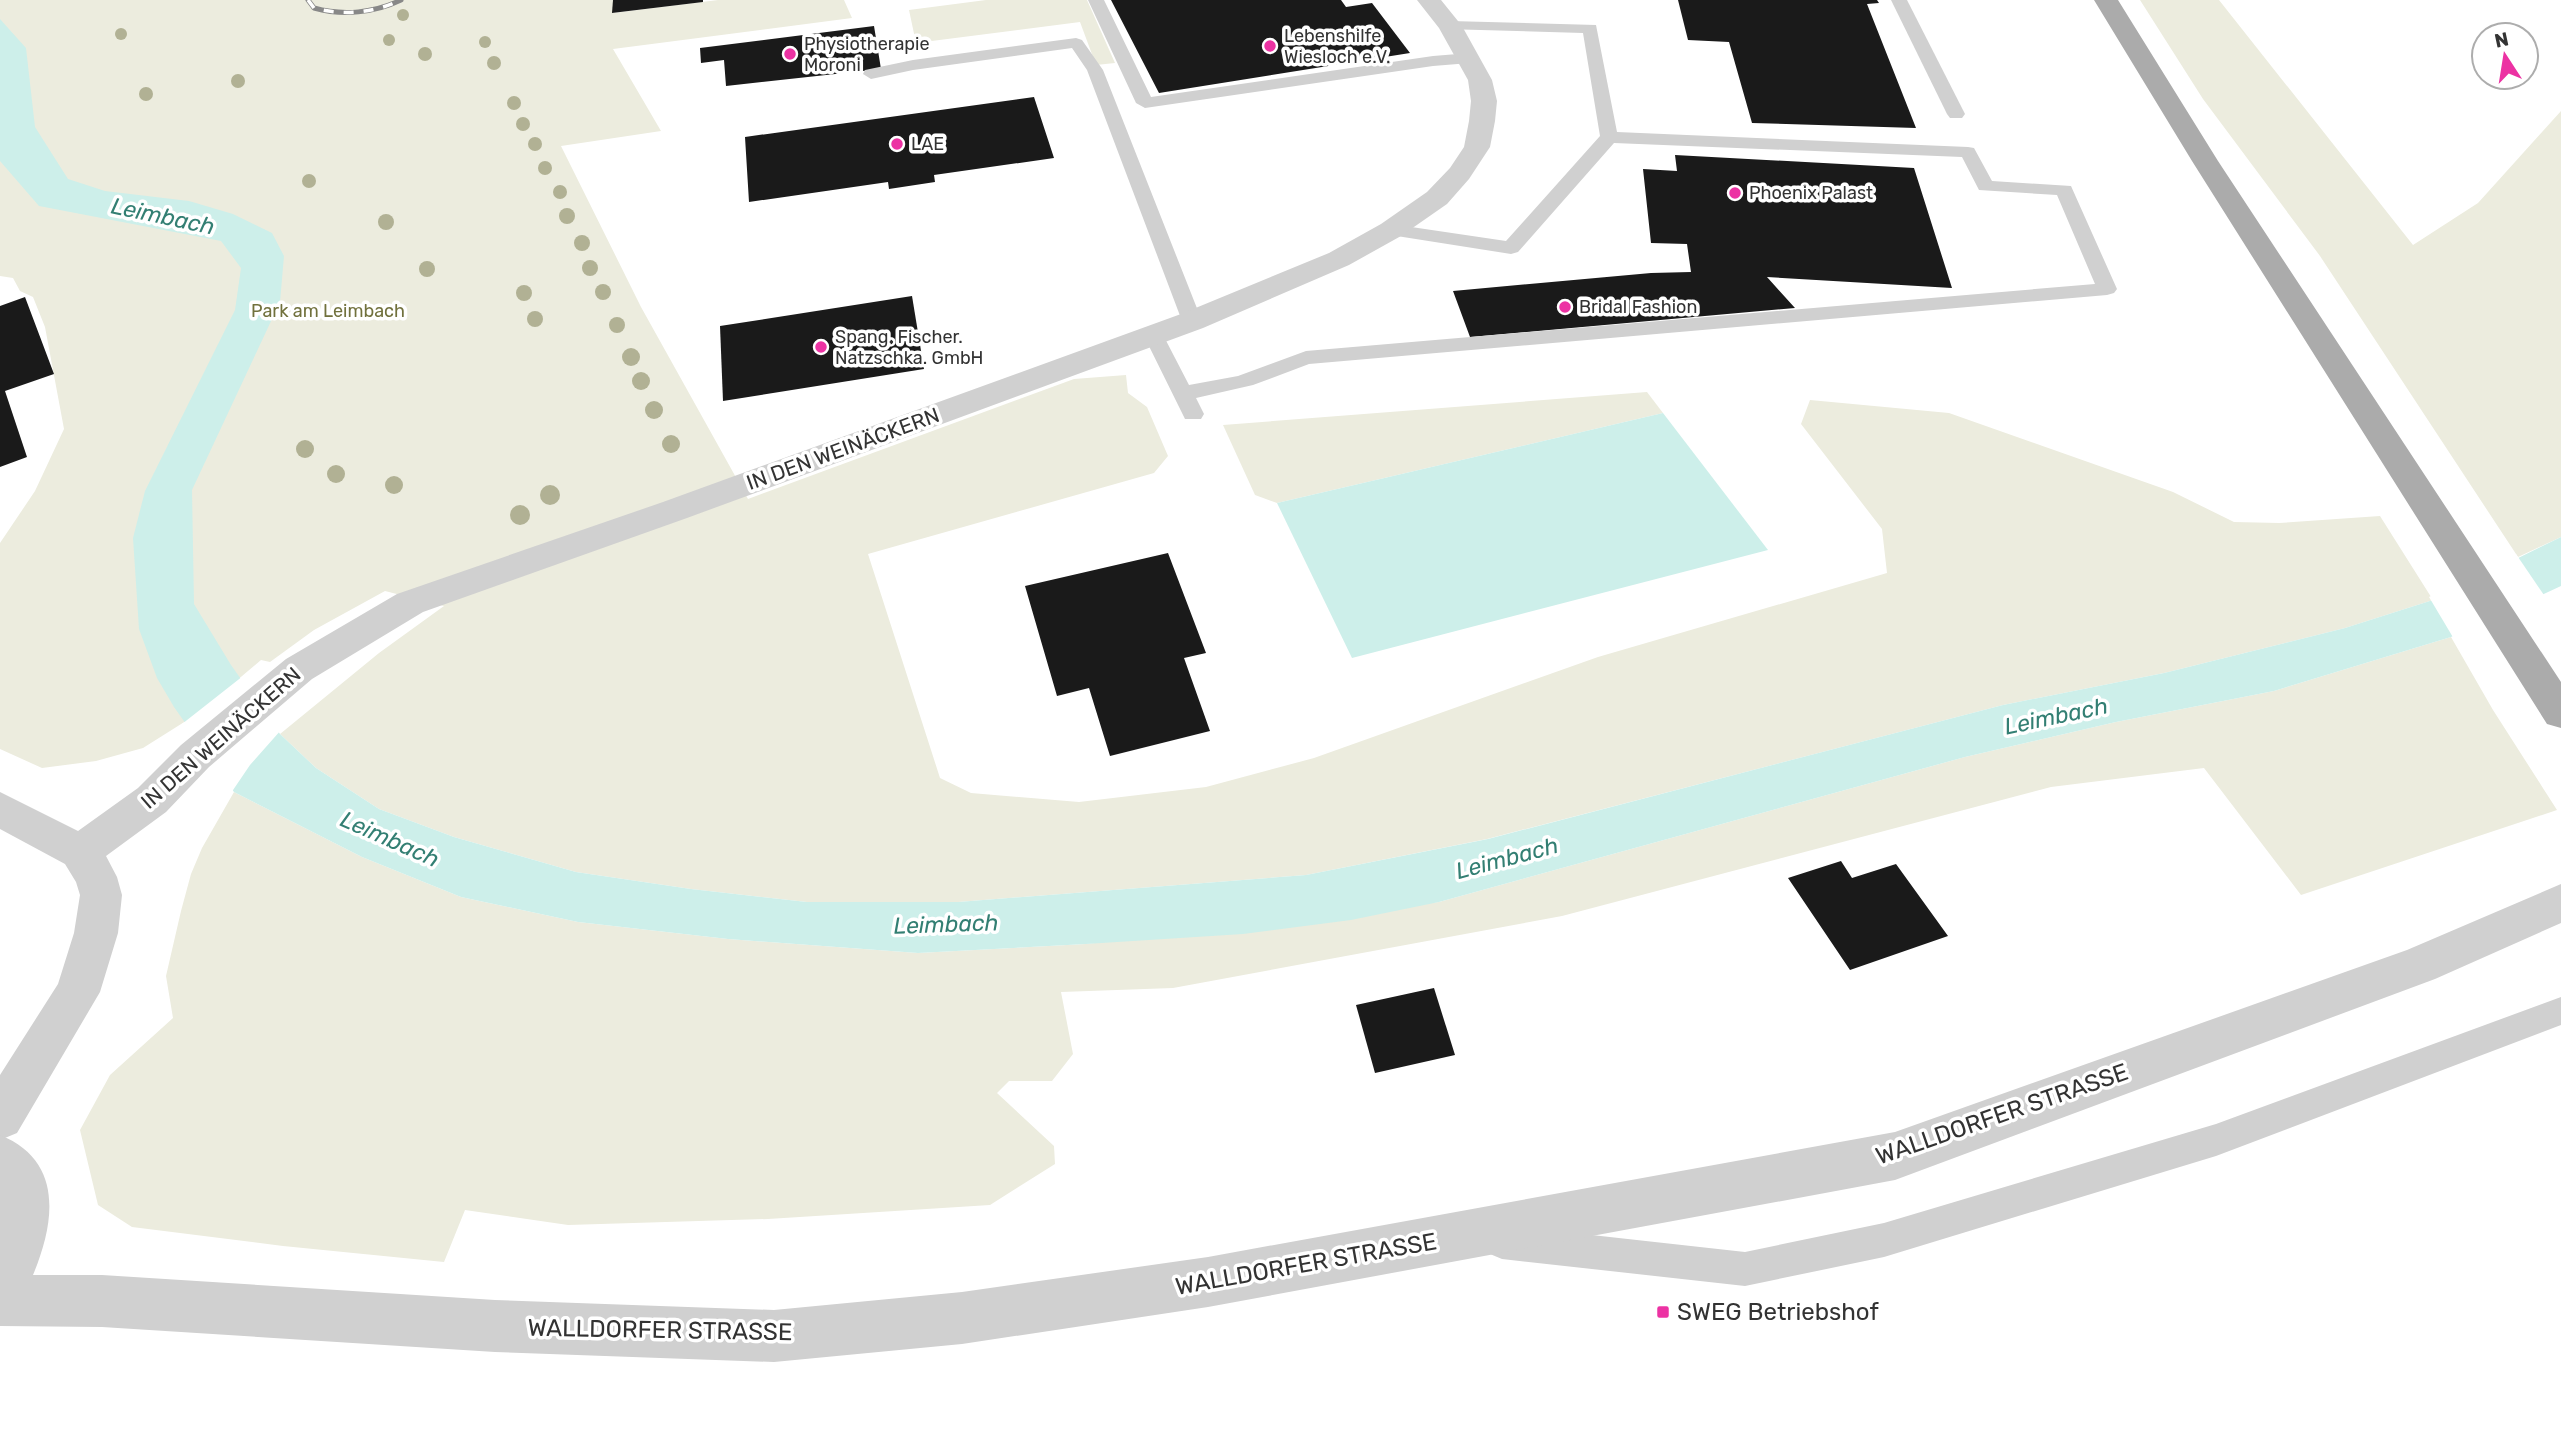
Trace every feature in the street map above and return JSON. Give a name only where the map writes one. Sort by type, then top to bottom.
[{"type":"main road","points":[[2106,0],[2205,161],[2561,713]]},
{"type":"street","name":"IN DEN WEINÄCKERN","points":[[80,852],[152,800],[195,756],[299,669],[410,603],[675,510],[1192,321],[1339,259],[1391,230],[1437,198],[1460,173],[1477,147],[1484,100],[1480,80],[1450,26],[1429,0]]},
{"type":"street","points":[[0,809],[80,852],[96,877],[101,895],[96,933],[78,992],[0,1117]]},
{"type":"street","name":"WALLDORFER STRASSE","points":[[0,1300],[102,1301],[495,1326],[774,1336],[962,1318],[1208,1282],[1895,1156],[2419,965],[2561,903]]},
{"type":"street","points":[[0,1159],[6,1162],[23,1186],[27,1218],[17,1258],[0,1289]]},
{"type":"lane","points":[[1096,0],[1144,103],[1470,58]]},
{"type":"lane","points":[[1899,0],[1956,114]]},
{"type":"lane","points":[[1450,26],[1590,28],[1609,137]]},
{"type":"lane","points":[[871,74],[914,65],[1076,43],[1095,70],[1192,321]]},
{"type":"lane","points":[[1391,230],[1511,248],[1609,137]]},
{"type":"lane","points":[[1182,393],[1209,391],[1250,381],[1307,358],[2106,289],[2064,190],[1986,186],[1968,152],[1609,137]]},
{"type":"lane","points":[[1153,334],[1193,414]]},
{"type":"lane","points":[[1458,1237],[1745,1269],[1758,1267],[1884,1240],[2216,1140],[2561,1011]]},
{"type":"green space","name":"Park am Leimbach","points":[[0,0],[613,0],[613,13],[718,0],[844,0],[852,18],[613,49],[661,131],[561,146],[641,307],[748,499],[1074,379],[1126,375],[1128,393],[1147,407],[1168,456],[1154,473],[868,554],[940,778],[971,793],[1079,802],[1206,787],[1314,758],[1598,657],[1887,573],[1882,529],[1801,424],[1810,400],[1949,413],[2173,492],[2234,522],[2279,523],[2380,516],[2433,600],[2345,628],[2164,673],[2003,705],[1487,839],[1306,875],[958,902],[807,902],[576,872],[454,837],[379,809],[316,768],[280,734],[379,653],[444,606],[385,591],[314,630],[270,662],[261,660],[197,714],[143,748],[96,761],[42,768],[0,749],[0,543],[35,491],[64,429],[45,327],[33,297],[20,291],[13,278],[0,276]]},
{"type":"green space","points":[[986,0],[1087,0],[1115,63],[1096,65],[1080,22],[916,43],[909,10]]},
{"type":"green space","points":[[2140,0],[2219,0],[2413,245],[2478,203],[2561,111],[2561,537],[2518,557],[2320,256],[2203,99]]},
{"type":"green space","points":[[1647,392],[1663,413],[1277,503],[1255,495],[1223,425]]},
{"type":"green space","points":[[2451,637],[2493,710],[2557,810],[2301,895],[2204,768],[2051,787],[1562,916],[1173,988],[1061,992],[1073,1054],[1052,1081],[1009,1081],[997,1093],[1054,1146],[1055,1164],[990,1205],[768,1219],[568,1225],[465,1210],[444,1262],[132,1227],[98,1205],[80,1130],[110,1075],[173,1018],[166,976],[181,911],[191,874],[202,848],[234,792],[362,857],[461,897],[578,922],[728,939],[918,953],[1086,944],[1439,902],[1965,757],[2116,722],[2274,691]]},
{"type":"water","name":"Leimbach","points":[[0,19],[26,48],[35,127],[68,179],[105,191],[189,201],[233,214],[272,233],[284,256],[280,302],[192,490],[194,604],[231,665],[280,734],[316,768],[379,809],[454,837],[576,872],[807,902],[958,902],[1306,875],[1488,839],[2003,705],[2164,673],[2345,628],[2433,600],[2561,537],[2561,586],[2451,637],[2274,691],[2116,722],[1965,757],[1439,902],[1351,920],[1243,934],[918,953],[728,939],[578,922],[461,897],[362,857],[234,792],[174,707],[157,678],[139,629],[133,538],[145,491],[235,310],[241,268],[221,241],[39,206],[0,161]]},
{"type":"water","points":[[1663,413],[1768,550],[1352,658],[1277,503]]},
{"type":"pier","points":[[2516,554],[2546,598],[2454,639],[2429,597]]},
{"type":"pier","points":[[243,676],[281,730],[250,765],[231,793],[182,724]]},
{"type":"building","points":[[613,0],[703,0],[703,2],[612,13]]},
{"type":"building","name":"Lebenshilfe Wiesloch e.V.","points":[[1111,0],[1341,0],[1346,7],[1372,3],[1410,53],[1159,93]]},
{"type":"building","points":[[1678,0],[1877,0],[1879,3],[1867,4],[1916,128],[1752,123],[1729,42],[1688,40]]},
{"type":"building","name":"Physiotherapie Moroni","points":[[874,26],[881,69],[726,86],[724,60],[701,63],[700,48]]},
{"type":"building","name":"LAE","points":[[1034,97],[1054,158],[934,175],[935,182],[889,189],[888,182],[749,202],[745,137]]},
{"type":"building","points":[[1675,155],[1914,168],[1952,288],[1767,277],[1795,308],[1470,337],[1453,291],[1651,273],[1691,272],[1687,244],[1651,243],[1643,169],[1677,171]]},
{"type":"building","name":"Spang. Fischer. Natzschka. GmbH","points":[[912,296],[924,369],[723,401],[720,326]]},
{"type":"building","points":[[25,297],[54,374],[5,391],[27,457],[0,467],[0,306]]},
{"type":"building","points":[[1168,553],[1206,653],[1184,658],[1210,731],[1110,756],[1089,688],[1057,696],[1025,586]]},
{"type":"building","points":[[1841,861],[1852,878],[1896,864],[1948,936],[1850,970],[1788,878]]},
{"type":"building","points":[[1434,988],[1455,1055],[1375,1073],[1356,1005]]},
{"type":"railway","points":[[308,0],[314,8],[347,12],[380,8],[401,0]]},
{"type":"place","name":"Lebenshilfe Wiesloch e.V.","points":[[1270,46]]},
{"type":"place","name":"Physiotherapie Moroni","points":[[790,54]]},
{"type":"place","name":"LAE","points":[[897,144]]},
{"type":"place","name":"Phoenix Palast","points":[[1735,193]]},
{"type":"place","name":"Bridal Fashion","points":[[1565,307]]},
{"type":"place","name":"Spang. Fischer. Natzschka. GmbH","points":[[821,347]]},
{"type":"place","name":"SWEG Betriebshof","points":[[1663,1312]]}]
